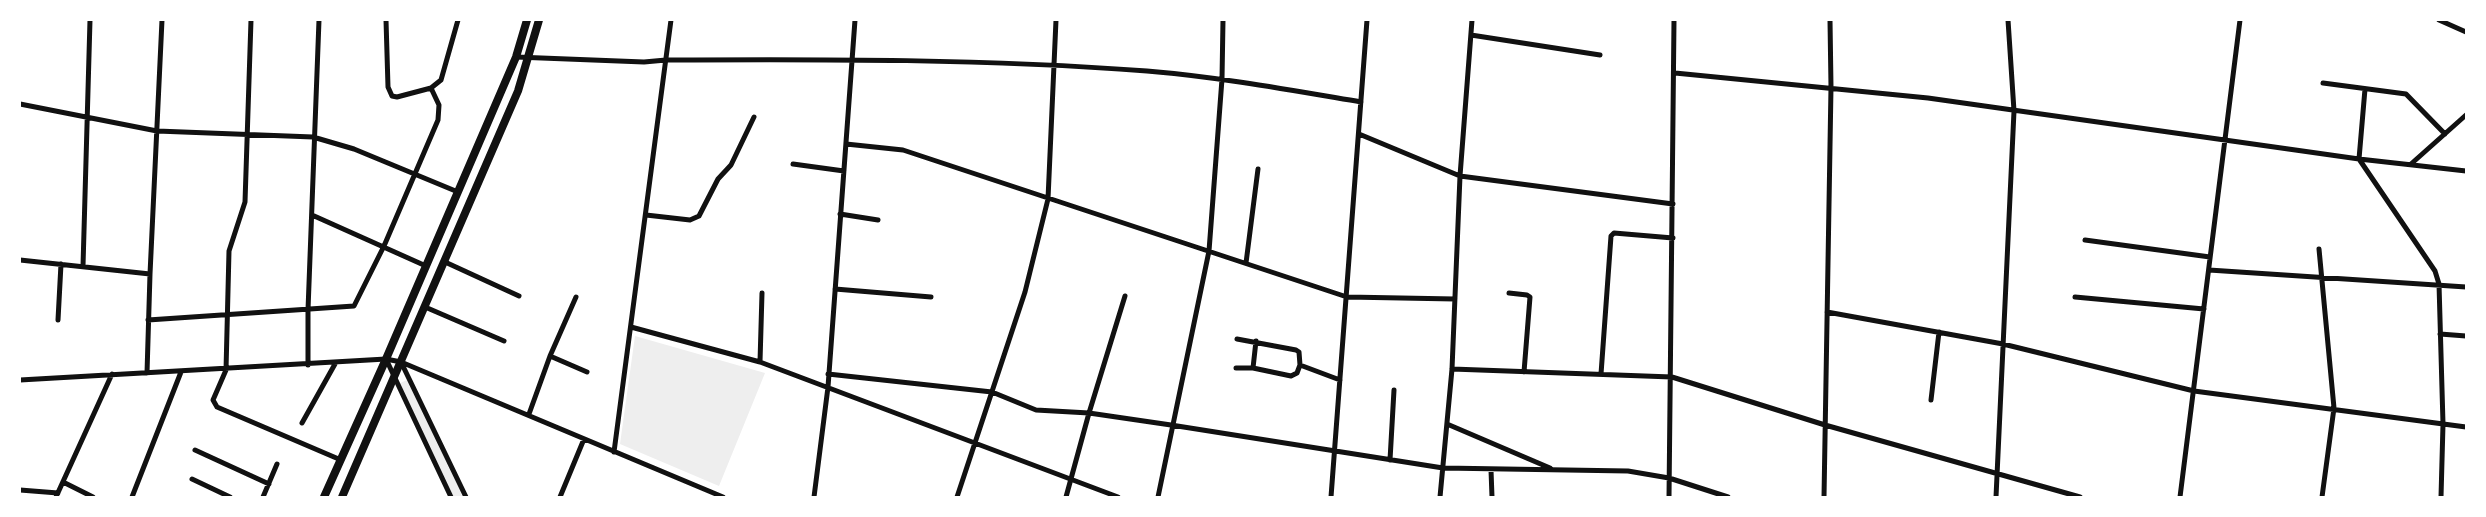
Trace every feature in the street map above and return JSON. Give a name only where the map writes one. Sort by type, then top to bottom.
[{"type":"main road","points":[[324,497],[386,359],[516,58],[527,20]]},
{"type":"main road","points":[[342,497],[518,91],[539,20]]},
{"type":"street","points":[[83,266],[90,20]]},
{"type":"street","points":[[147,373],[162,20]]},
{"type":"street","points":[[251,20],[244,202],[230,247],[226,314],[226,370],[214,398],[218,407],[341,460]]},
{"type":"street","points":[[308,365],[308,310],[319,20]]},
{"type":"street","points":[[386,20],[389,92],[397,97],[431,88],[441,80],[458,20]]},
{"type":"street","points":[[614,452],[671,20]]},
{"type":"street","points":[[814,497],[828,387],[855,20]]},
{"type":"street","points":[[956,497],[1025,292],[1048,199],[1056,20]]},
{"type":"street","points":[[1158,497],[1208,251],[1222,79],[1222,20]]},
{"type":"street","points":[[1332,497],[1366,20]]},
{"type":"street","points":[[1440,497],[1452,369],[1460,176],[1472,20]]},
{"type":"street","points":[[1669,497],[1672,377],[1674,20]]},
{"type":"street","points":[[1824,497],[1831,87],[1830,20]]},
{"type":"street","points":[[1996,497],[2014,111],[2008,20]]},
{"type":"street","points":[[2180,497],[2240,20]]},
{"type":"street","points":[[2439,20],[2466,32]]},
{"type":"street","points":[[1471,35],[1600,55]]},
{"type":"street","points":[[516,58],[644,62],[666,60],[852,58],[1054,65],[1222,79],[1361,102]]},
{"type":"street","points":[[1675,73],[1928,98],[2359,159],[2466,171]]},
{"type":"street","points":[[2323,83],[2406,94],[2445,134]]},
{"type":"street","points":[[148,320],[354,306],[384,246],[440,113],[439,105],[431,88]]},
{"type":"street","points":[[2365,88],[2359,159],[2435,271],[2439,284],[2443,424],[2441,497]]},
{"type":"street","points":[[20,104],[157,131],[314,137],[354,149],[416,173],[458,192]]},
{"type":"street","points":[[2410,164],[2466,116]]},
{"type":"street","points":[[646,215],[690,220],[699,216],[718,179],[731,165],[754,117]]},
{"type":"street","points":[[1359,134],[1460,176],[1673,204]]},
{"type":"street","points":[[846,144],[903,150],[1347,296],[1455,299]]},
{"type":"street","points":[[793,164],[844,171]]},
{"type":"street","points":[[1246,263],[1258,170]]},
{"type":"street","points":[[840,214],[878,220]]},
{"type":"street","points":[[312,215],[426,266]]},
{"type":"street","points":[[1601,374],[1611,236],[1614,233],[1673,238]]},
{"type":"street","points":[[2085,240],[2210,257]]},
{"type":"street","points":[[2319,249],[2334,408],[2322,497]]},
{"type":"street","points":[[20,260],[150,274]]},
{"type":"street","points":[[445,262],[519,296]]},
{"type":"street","points":[[58,320],[61,264]]},
{"type":"street","points":[[2209,270],[2323,276],[2466,287]]},
{"type":"street","points":[[835,289],[931,297]]},
{"type":"street","points":[[760,362],[762,294]]},
{"type":"street","points":[[1509,294],[1527,295],[1530,298],[1524,372]]},
{"type":"street","points":[[1066,497],[1088,413],[1125,296]]},
{"type":"street","points":[[529,414],[550,356],[576,297]]},
{"type":"street","points":[[2076,297],[2204,309]]},
{"type":"street","points":[[425,307],[504,341]]},
{"type":"street","points":[[1827,312],[2003,344],[2194,390],[2466,427]]},
{"type":"street","points":[[631,327],[760,362],[1118,497]]},
{"type":"street","points":[[1931,400],[1938,332]]},
{"type":"street","points":[[2440,334],[2466,336]]},
{"type":"street","points":[[1236,368],[1253,368],[1291,376],[1296,373],[1300,365],[1299,352],[1296,350],[1237,339]]},
{"type":"street","points":[[1253,368],[1256,342]]},
{"type":"street","points":[[550,356],[587,372]]},
{"type":"street","points":[[386,359],[451,497]]},
{"type":"street","points":[[20,380],[335,364],[386,359],[401,362],[529,414],[614,452],[723,497]]},
{"type":"street","points":[[401,362],[466,497]]},
{"type":"street","points":[[302,423],[335,364]]},
{"type":"street","points":[[1300,365],[1340,380]]},
{"type":"street","points":[[1452,369],[1672,377],[1825,425],[2080,497]]},
{"type":"street","points":[[132,497],[181,372]]},
{"type":"street","points":[[20,490],[57,495],[112,374]]},
{"type":"street","points":[[828,374],[992,392],[1036,410],[1088,413],[1443,468],[1628,471],[1669,478],[1728,497]]},
{"type":"street","points":[[1390,460],[1394,390]]},
{"type":"street","points":[[1447,424],[1554,470]]},
{"type":"street","points":[[560,497],[584,439]]},
{"type":"street","points":[[195,450],[269,484]]},
{"type":"street","points":[[263,497],[277,464]]},
{"type":"street","points":[[1491,470],[1492,497]]},
{"type":"street","points":[[192,479],[230,497]]},
{"type":"street","points":[[63,482],[93,497]]},
{"type":"shaded area","points":[[635,336],[765,373],[719,486],[620,444]]},
{"type":"shaded area","points":[[407,380],[465,497],[453,497],[398,384]]}]
